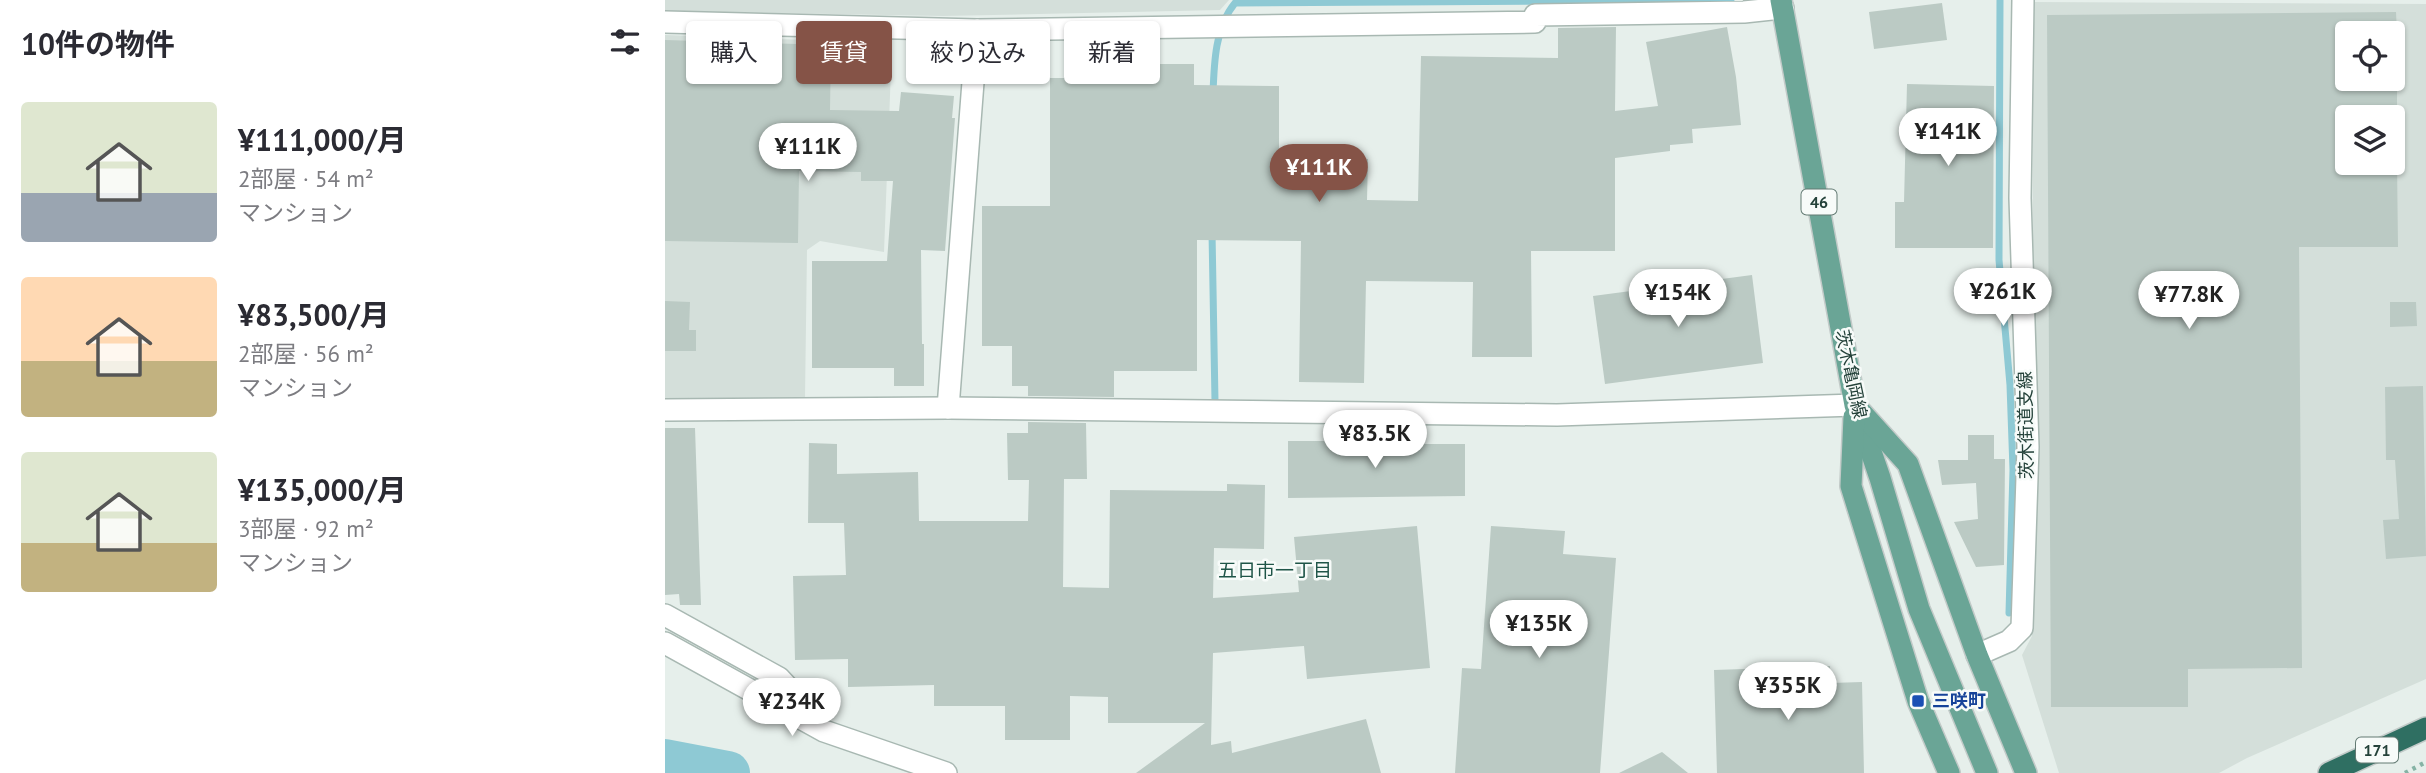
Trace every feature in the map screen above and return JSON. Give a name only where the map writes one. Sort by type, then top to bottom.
[{"type":"highway","name":"171","points":[[2329,773],[2426,728]]},
{"type":"main road","name":"茨木亀岡線","points":[[1782,4],[1854,405],[1880,478],[1919,609],[1987,773]]},
{"type":"main road","points":[[1854,405],[1907,464],[1977,655],[2026,773]]},
{"type":"main road","name":"46","points":[[1854,405],[1851,486],[1919,701],[1949,773]]},
{"type":"street","name":"茨木街道支線","points":[[1977,655],[2009,641],[2022,628],[2028,447],[2020,198],[2023,0]]},
{"type":"street","points":[[1050,29],[1535,22],[1535,15],[1744,12],[1782,4]]},
{"type":"street","points":[[665,22],[906,28]]},
{"type":"street","points":[[948,408],[973,84]]},
{"type":"street","points":[[665,410],[948,408],[1557,415],[1854,405]]},
{"type":"street","points":[[665,615],[779,678],[792,692],[795,715]]},
{"type":"street","points":[[665,643],[824,731],[946,773]]},
{"type":"path","points":[[2405,773],[2426,762]]},
{"type":"shaded area","points":[[665,0],[1229,0],[1220,10],[943,16],[665,11]]},
{"type":"shaded area","points":[[2033,2],[2426,4],[2426,679],[2219,773],[2059,773],[2022,655],[2032,636]]},
{"type":"shaded area","points":[[665,35],[686,36],[686,84],[782,84],[782,39],[796,40],[796,84],[890,84],[884,252],[820,241],[807,250],[805,398],[665,398]]},
{"type":"building","points":[[1942,3],[1947,40],[1874,49],[1869,12]]},
{"type":"building","points":[[2396,12],[2396,21],[2335,21],[2335,91],[2397,91],[2397,105],[2335,105],[2335,175],[2397,175],[2398,247],[2299,247],[2302,668],[2188,669],[2188,707],[2051,707],[2047,15]]},
{"type":"building","points":[[1616,27],[1615,111],[1658,106],[1646,42],[1727,27],[1741,125],[1692,129],[1693,143],[1670,145],[1670,151],[1615,158],[1615,251],[1531,251],[1532,357],[1472,357],[1473,282],[1366,281],[1364,383],[1299,382],[1301,241],[1197,240],[1197,371],[1114,371],[1114,397],[1028,396],[1028,386],[1012,386],[1012,346],[982,346],[982,206],[1050,206],[1050,78],[1064,78],[1064,84],[1160,84],[1160,64],[1194,64],[1194,85],[1279,86],[1279,158],[1368,159],[1367,200],[1418,201],[1421,56],[1558,58],[1558,28]]},
{"type":"building","points":[[665,40],[686,41],[686,84],[782,84],[782,44],[796,44],[796,84],[830,84],[830,110],[899,111],[901,92],[954,96],[952,118],[955,118],[945,251],[921,250],[924,386],[894,386],[894,368],[812,368],[812,261],[887,261],[893,181],[861,181],[861,172],[799,171],[798,243],[665,241]]},
{"type":"building","points":[[1907,84],[1994,86],[1993,248],[1895,248],[1895,202],[1904,202]]},
{"type":"building","points":[[1752,275],[1763,363],[1605,384],[1593,296]]},
{"type":"building","points":[[665,301],[690,302],[689,330],[696,330],[696,351],[665,351]]},
{"type":"building","points":[[2390,302],[2416,302],[2417,326],[2390,327]]},
{"type":"building","points":[[2423,386],[2426,556],[2386,559],[2383,520],[2399,519],[2395,460],[2386,460],[2385,387]]},
{"type":"building","points":[[1028,422],[1086,423],[1087,479],[1064,479],[1063,587],[1109,588],[1110,490],[1227,491],[1227,484],[1265,485],[1264,549],[1214,548],[1213,598],[1299,592],[1294,537],[1417,526],[1430,668],[1307,679],[1304,646],[1213,653],[1211,745],[1231,741],[1232,753],[1366,719],[1381,773],[1136,773],[1205,723],[1108,723],[1108,697],[1070,696],[1070,740],[1005,740],[1005,706],[934,706],[934,685],[848,687],[848,659],[795,660],[793,576],[846,575],[844,523],[808,523],[809,443],[837,444],[837,474],[918,472],[919,521],[1028,521],[1029,480],[1008,480],[1007,433],[1028,433]]},
{"type":"building","points":[[665,428],[695,428],[701,605],[680,605],[679,594],[665,595]]},
{"type":"building","points":[[1968,435],[1994,435],[1994,459],[2005,459],[2004,565],[1976,567],[1954,522],[1978,519],[1976,483],[1942,485],[1938,460],[1968,460]]},
{"type":"building","points":[[1288,441],[1465,444],[1465,496],[1288,498]]},
{"type":"building","points":[[1491,526],[1565,531],[1563,554],[1616,558],[1600,773],[1455,773],[1462,668],[1481,669]]},
{"type":"building","points":[[1830,666],[1831,683],[1862,682],[1864,773],[1717,773],[1714,670]]},
{"type":"building","points":[[1662,752],[1688,773],[1619,773]]},
{"type":"waterway","points":[[1213,94],[1215,58],[1220,34],[1235,3],[1731,0]]},
{"type":"waterway","points":[[2000,0],[1999,260],[2010,385],[2013,470],[2009,613]]},
{"type":"waterway","points":[[1212,232],[1215,401]]},
{"type":"waterway","points":[[665,761],[728,773]]},
{"type":"place","name":"三咲町","points":[[1918,701]]},
{"type":"district","name":"五日市一丁目","points":[[1275,570]]}]
